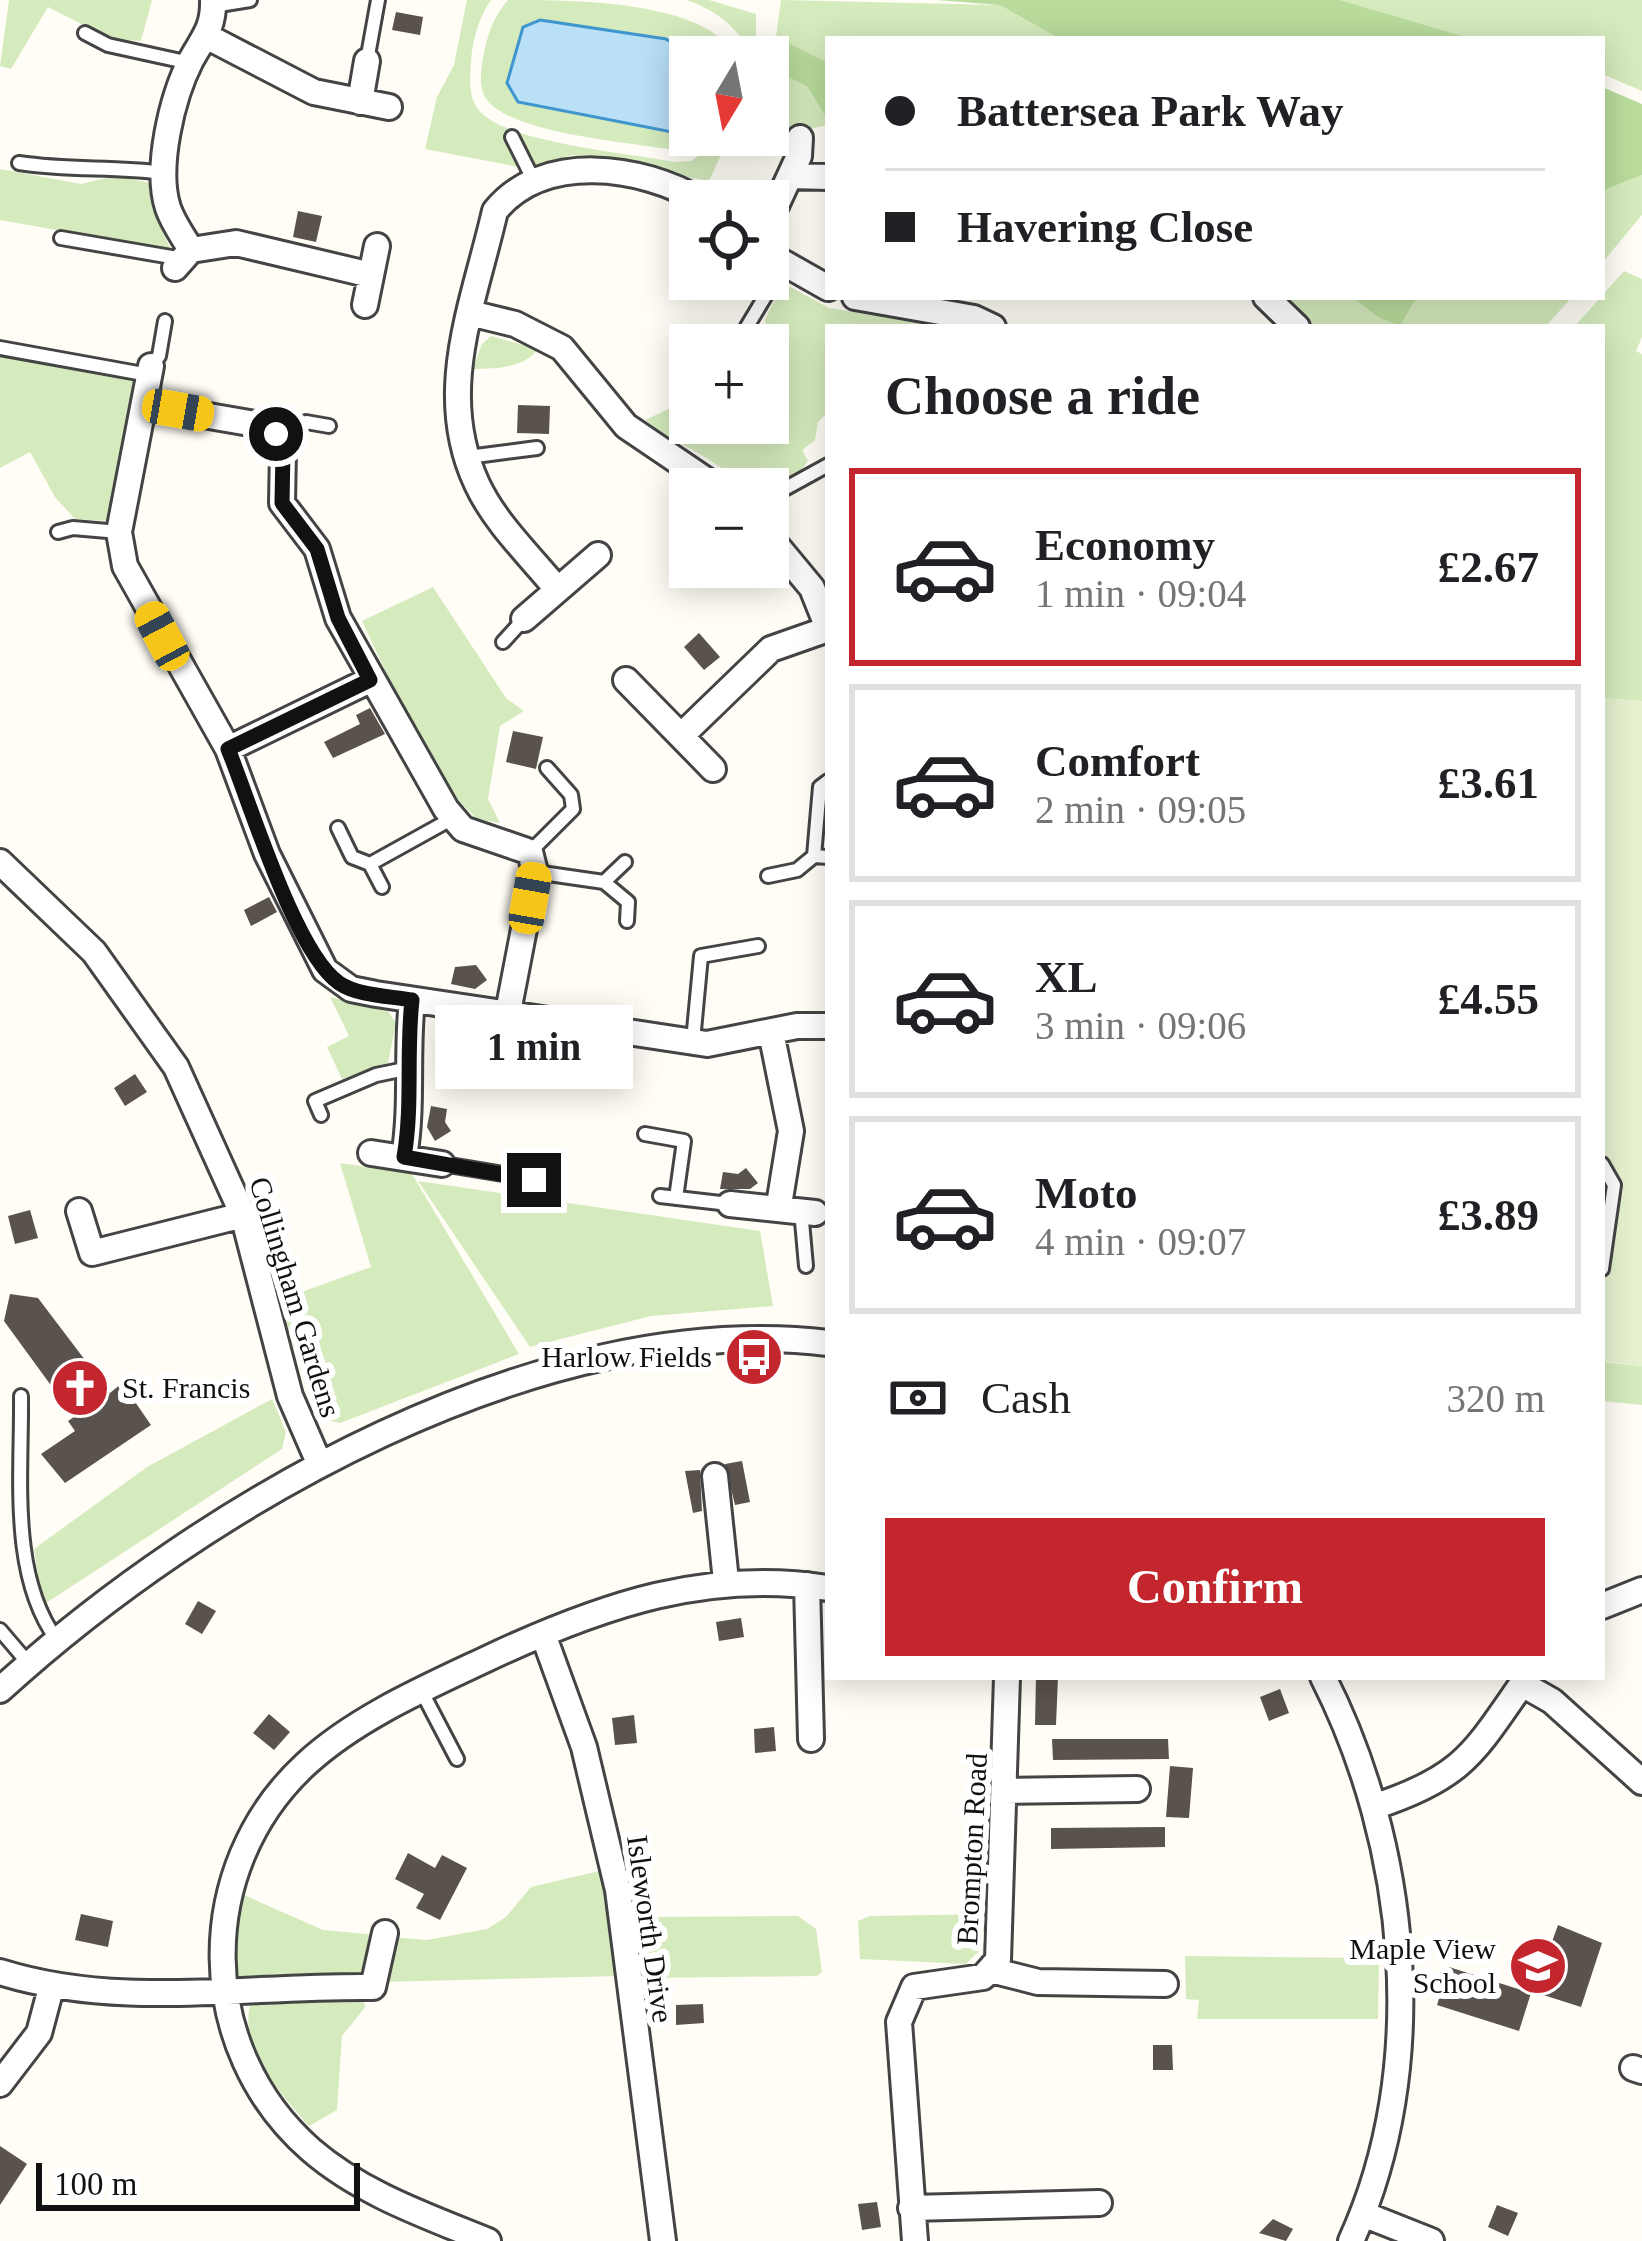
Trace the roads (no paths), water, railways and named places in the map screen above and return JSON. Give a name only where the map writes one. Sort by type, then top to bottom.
[{"type":"street","points":[[213,3],[208,37],[190,63],[164,173],[166,205],[183,259],[236,243],[370,275]]},
{"type":"street","points":[[208,37],[314,92],[389,107]]},
{"type":"street","points":[[360,102],[367,61]]},
{"type":"street","points":[[788,180],[800,138]]},
{"type":"street","points":[[557,589],[489,504],[459,435],[455,382],[494,211],[533,181],[575,169],[669,187]]},
{"type":"street","points":[[790,176],[825,177]]},
{"type":"street","points":[[365,305],[377,246]]},
{"type":"street","points":[[789,267],[825,286]]},
{"type":"street","points":[[873,300],[972,317]]},
{"type":"street","points":[[1269,300],[1294,324]]},
{"type":"street","points":[[470,313],[528,329],[562,348],[626,425],[688,468]]},
{"type":"street","points":[[150,370],[119,532],[125,566],[228,749],[267,854],[325,970],[351,989],[693,1043],[825,1026]]},
{"type":"street","points":[[145,405],[267,426],[276,434],[283,450],[282,503],[317,549],[338,618],[370,680],[453,818],[464,830],[533,862],[508,1012]]},
{"type":"street","points":[[524,619],[598,555]]},
{"type":"street","points":[[789,560],[812,588],[825,621]]},
{"type":"street","points":[[682,735],[771,650],[825,630]]},
{"type":"street","points":[[228,749],[370,680]]},
{"type":"street","points":[[626,680],[713,769]]},
{"type":"street","name":"Collingham Gardens","points":[[2,868],[94,952],[150,1026],[191,1096],[243,1215],[290,1396],[320,1465]]},
{"type":"street","points":[[404,1157],[410,1123],[405,1069],[412,1000]]},
{"type":"street","points":[[730,1204],[798,1209],[791,1131],[771,1032]]},
{"type":"street","points":[[371,1153],[442,1164]]},
{"type":"street","points":[[79,1211],[92,1253],[243,1215]]},
{"type":"street","points":[[0,1690],[57,1640],[188,1542],[320,1465],[460,1404],[603,1356],[706,1340],[825,1343]]},
{"type":"street","points":[[715,1476],[726,1582]]},
{"type":"street","points":[[488,2241],[367,2188],[312,2150],[260,2093],[237,2042],[224,1989],[220,1929],[236,1867],[266,1808],[309,1760],[422,1692],[543,1634],[684,1586],[726,1582],[818,1586],[812,1739]]},
{"type":"street","points":[[1605,1605],[1642,1590]]},
{"type":"street","name":"Isleworth Drive","points":[[543,1634],[584,1748],[618,1890],[663,2241]]},
{"type":"street","name":"Brompton Road","points":[[915,2241],[902,2010],[922,1983],[977,1978],[998,1960],[1007,1680]]},
{"type":"street","points":[[1324,1680],[1376,1806],[1391,1886],[1398,2022],[1383,2136],[1363,2214],[1351,2241]]},
{"type":"street","points":[[1376,1806],[1449,1776],[1470,1758],[1524,1681],[1642,1782]]},
{"type":"street","points":[[1005,1791],[1137,1789]]},
{"type":"street","points":[[0,1972],[50,1988],[150,1995],[373,1987],[386,1933]]},
{"type":"street","points":[[991,1970],[1038,1982],[1165,1984]]},
{"type":"street","points":[[0,2084],[39,2032],[50,1988]]},
{"type":"street","points":[[911,2208],[1099,2203]]},
{"type":"street","points":[[1363,2214],[1431,2241]]},
{"type":"lane","points":[[213,3],[250,0]]},
{"type":"lane","points":[[367,61],[378,0]]},
{"type":"lane","points":[[85,33],[108,45],[190,63]]},
{"type":"lane","points":[[512,137],[533,181]]},
{"type":"lane","points":[[19,163],[79,173],[116,167],[164,173]]},
{"type":"lane","points":[[62,238],[183,259]]},
{"type":"lane","points":[[0,348],[150,370],[159,356],[165,321]]},
{"type":"lane","points":[[276,434],[306,422],[329,426]]},
{"type":"lane","points":[[468,458],[537,448]]},
{"type":"lane","points":[[789,486],[825,467]]},
{"type":"lane","points":[[58,532],[73,528],[119,532]]},
{"type":"lane","points":[[503,641],[524,619]]},
{"type":"lane","points":[[547,768],[571,795],[573,809],[533,862],[604,882],[628,902],[627,921]]},
{"type":"lane","points":[[767,876],[797,870],[821,857],[820,787],[825,783]]},
{"type":"lane","points":[[370,864],[453,818]]},
{"type":"lane","points":[[338,828],[352,857],[370,864],[382,886]]},
{"type":"lane","points":[[604,882],[625,862]]},
{"type":"lane","points":[[693,1043],[701,956],[758,946]]},
{"type":"lane","points":[[321,1114],[315,1102],[376,1075],[405,1069]]},
{"type":"lane","points":[[645,1134],[684,1141],[676,1198]]},
{"type":"lane","points":[[442,1164],[534,1180]]},
{"type":"lane","points":[[1605,1169],[1614,1185],[1605,1248]]},
{"type":"lane","points":[[661,1196],[730,1204]]},
{"type":"lane","points":[[798,1209],[806,1266]]},
{"type":"lane","points":[[21,1396],[22,1509],[31,1589],[40,1618],[57,1640]]},
{"type":"lane","points":[[0,1630],[29,1664]]},
{"type":"lane","points":[[422,1692],[457,1759]]},
{"type":"water","points":[[540,20],[669,41],[669,131],[518,102],[507,83],[523,27]]},
{"type":"place","name":"Harlow Fields","points":[[754,1357]]},
{"type":"place","name":"St. Francis","points":[[80,1388]]},
{"type":"place","name":"Maple View School","points":[[1538,1966]]}]
